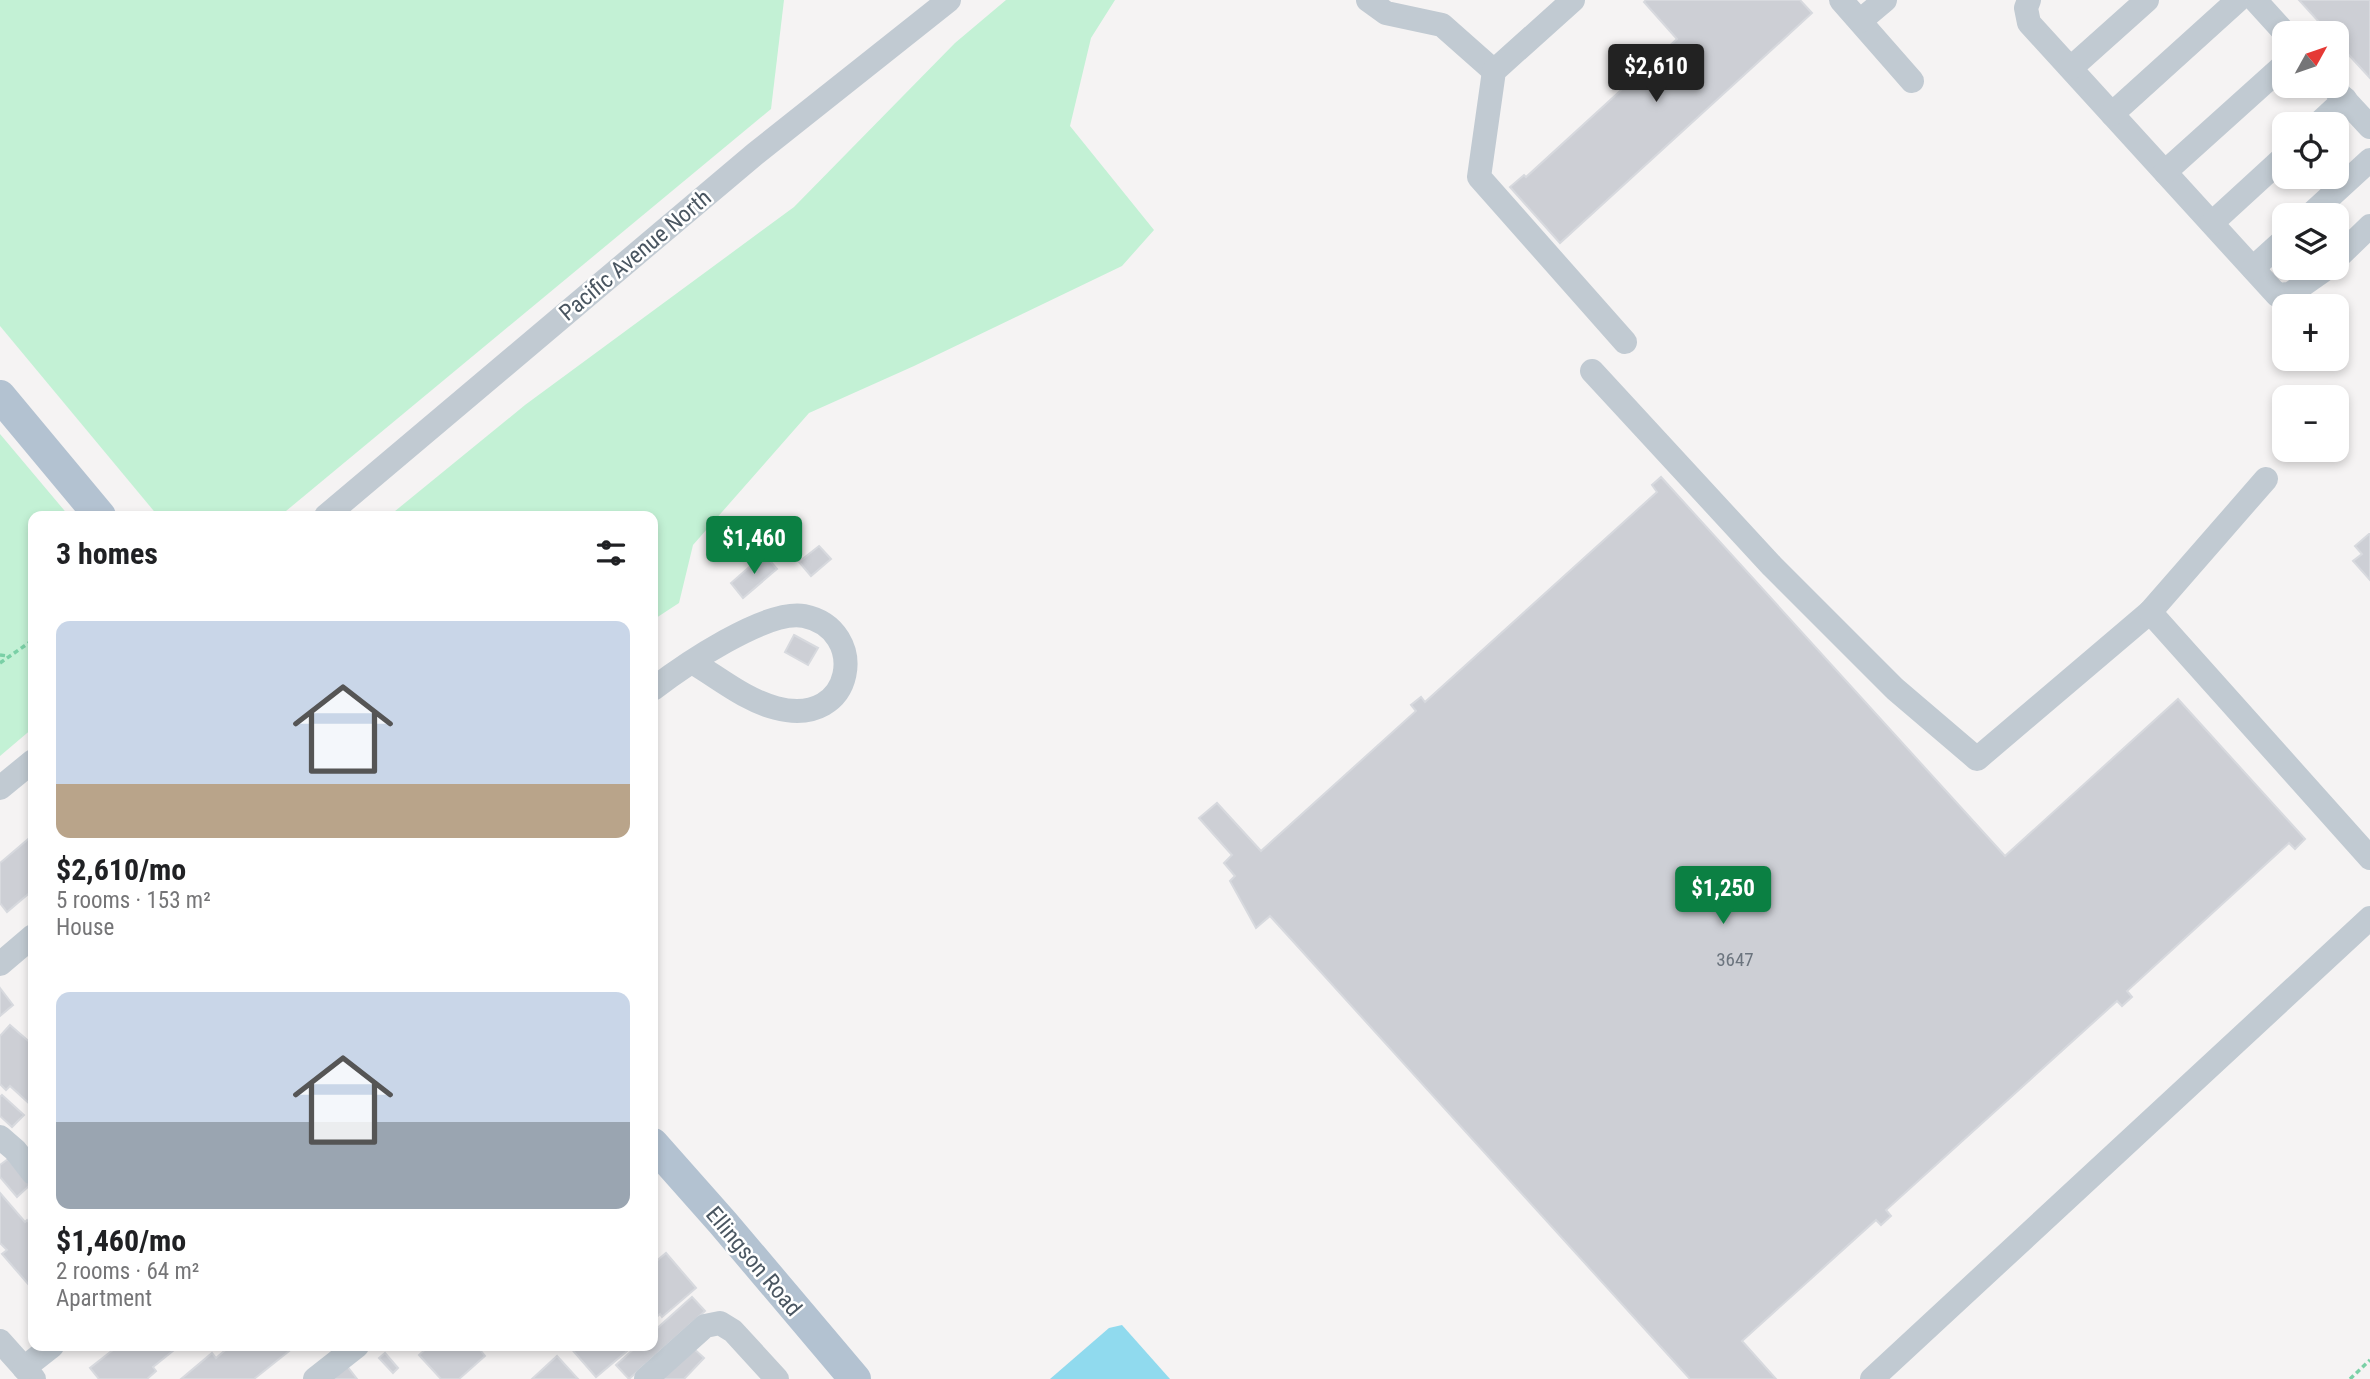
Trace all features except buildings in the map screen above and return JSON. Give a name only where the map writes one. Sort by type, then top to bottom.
[{"type":"main road","points":[[0,396],[96,511]]},
{"type":"main road","name":"Ellingson Road","points":[[658,1150],[855,1379]]},
{"type":"street","name":"Pacific Avenue North","points":[[332,511],[755,154],[949,0]]},
{"type":"street","points":[[1368,0],[1386,13],[1442,26],[1493,71]]},
{"type":"street","points":[[1573,0],[1493,71],[1479,177],[1625,342]]},
{"type":"street","points":[[1841,0],[1912,81]]},
{"type":"street","points":[[1860,22],[1885,0]]},
{"type":"street","points":[[2029,0],[2026,8],[2029,23],[2277,295],[2290,294],[2310,280]]},
{"type":"street","points":[[2071,68],[2147,0]]},
{"type":"street","points":[[2112,114],[2238,0]]},
{"type":"street","points":[[2255,0],[2274,21]]},
{"type":"street","points":[[2165,172],[2272,76]]},
{"type":"street","points":[[2344,98],[2370,127]]},
{"type":"street","points":[[2323,203],[2370,160]]},
{"type":"street","points":[[2212,223],[2272,168]]},
{"type":"street","points":[[2349,246],[2370,226]]},
{"type":"street","points":[[2253,268],[2272,251]]},
{"type":"street","points":[[1592,371],[1772,566],[1885,680],[1977,759],[2150,612],[2266,479]]},
{"type":"street","points":[[2150,612],[2370,859]]},
{"type":"street","points":[[658,686],[692,662],[733,636],[780,619],[803,616],[820,622],[835,636],[844,650],[846,671],[840,690],[826,705],[804,711],[778,709],[752,699],[692,662]]},
{"type":"street","points":[[0,788],[28,765]]},
{"type":"street","points":[[1872,1379],[2370,918]]},
{"type":"street","points":[[0,964],[28,940]]},
{"type":"street","points":[[0,1137],[28,1167]]},
{"type":"street","points":[[646,1379],[705,1326],[720,1323],[733,1331],[777,1379]]},
{"type":"street","points":[[0,1341],[29,1374],[48,1351]]},
{"type":"street","points":[[315,1379],[350,1351]]},
{"type":"path","points":[[0,663],[28,643]]},
{"type":"path","points":[[0,655],[8,656]]},
{"type":"path","points":[[2350,1379],[2370,1360]]},
{"type":"green space","points":[[0,0],[784,0],[771,109],[286,511],[154,511],[0,326]]},
{"type":"green space","points":[[1006,0],[1115,0],[1091,38],[1070,126],[1154,230],[1122,266],[809,413],[693,545],[679,603],[658,617],[658,511],[395,511],[525,405],[794,207],[955,43]]},
{"type":"green space","points":[[0,434],[65,511],[28,511],[28,732],[0,756]]},
{"type":"water","points":[[1122,1325],[1170,1379],[1050,1379],[1109,1328]]}]
